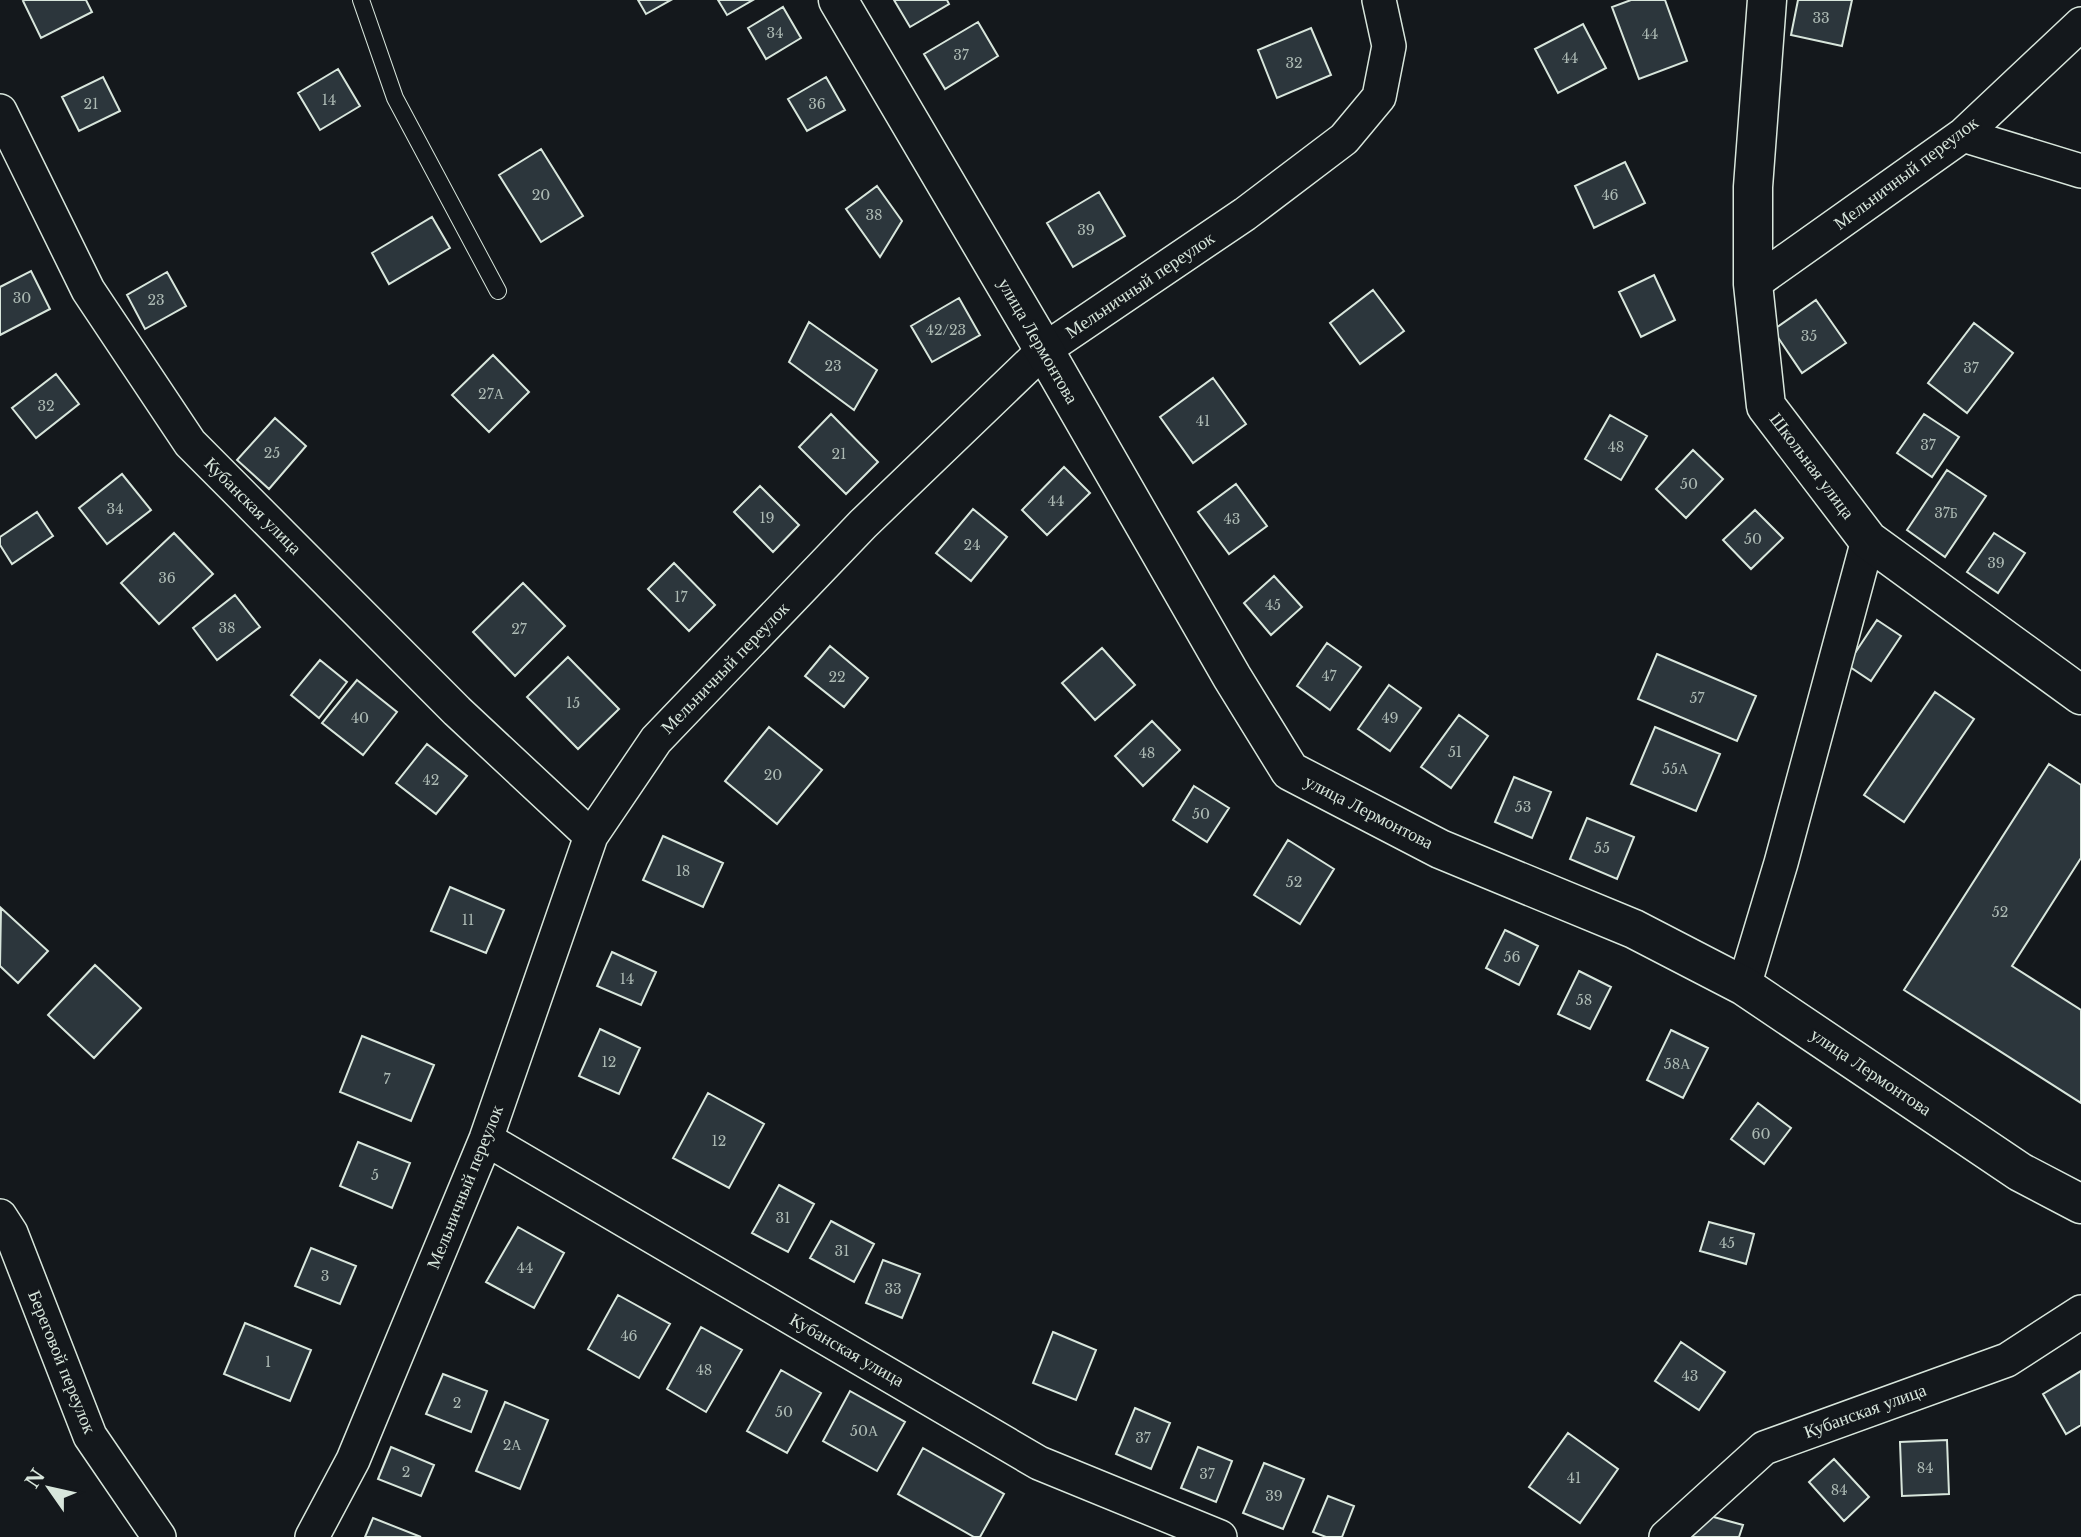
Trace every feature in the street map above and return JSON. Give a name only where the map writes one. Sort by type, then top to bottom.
[{"type":"street","name":"улица Лермонтова","points":[[838,0],[1232,677],[1290,771],[1440,849],[1634,929],[1744,986],[2020,1172],[2081,1204]]},
{"type":"street","name":"Мельничный переулок","points":[[312,1537],[353,1460],[486,1139],[591,836],[656,740],[863,524],[1044,350],[1245,214],[1344,139],[1379,97],[1389,46],[1379,0]]},
{"type":"street","name":"Школьная улица","points":[[1767,0],[1753,187],[1753,284],[1766,406],[1868,540],[2081,695]]},
{"type":"street","name":"Мельничный переулок","points":[[1753,284],[1963,135],[2081,24]]},
{"type":"street","name":"Кубанская улица","points":[[0,111],[89,290],[190,443],[457,711],[591,836]]},
{"type":"street","points":[[1963,135],[2081,171]]},
{"type":"street","points":[[1744,986],[1868,540]]},
{"type":"street","name":"Кубанская улица","points":[[486,1139],[1039,1463],[1220,1537]]},
{"type":"street","name":"Береговой переулок","points":[[0,1216],[11,1233],[90,1436],[159,1537]]},
{"type":"street","name":"Кубанская улица","points":[[1667,1537],[1764,1448],[2007,1360],[2081,1312]]},
{"type":"lane","points":[[361,0],[395,98],[498,291]]},
{"type":"building","points":[[86,0],[92,12],[41,38],[23,1]]},
{"type":"building","points":[[638,0],[671,0],[646,14]]},
{"type":"building","points":[[718,0],[753,0],[727,15]]},
{"type":"building","points":[[894,0],[947,0],[949,4],[910,27]]},
{"type":"building","points":[[1631,0],[1665,0],[1687,61],[1639,79],[1612,7]]},
{"type":"building","points":[[1798,0],[1852,0],[1842,46],[1791,35]]},
{"type":"building","points":[[783,7],[801,38],[766,59],[748,28]]},
{"type":"building","points":[[978,22],[998,56],[945,89],[924,54]]},
{"type":"building","points":[[1583,24],[1606,68],[1558,93],[1535,49]]},
{"type":"building","points":[[1311,28],[1331,75],[1277,98],[1258,50]]},
{"type":"building","points":[[338,69],[360,106],[320,130],[298,93]]},
{"type":"building","points":[[103,77],[120,111],[79,131],[62,97]]},
{"type":"building","points":[[826,77],[845,110],[807,131],[788,99]]},
{"type":"building","points":[[541,149],[583,216],[541,242],[499,175]]},
{"type":"building","points":[[1625,162],[1645,203],[1594,228],[1575,186]]},
{"type":"building","points":[[877,186],[902,221],[880,257],[846,209]]},
{"type":"building","points":[[1099,192],[1125,236],[1073,267],[1047,223]]},
{"type":"building","points":[[432,217],[450,248],[389,284],[372,253]]},
{"type":"building","points":[[31,271],[50,309],[0,335],[0,287]]},
{"type":"building","points":[[167,272],[186,306],[145,329],[127,295]]},
{"type":"building","points":[[1654,275],[1675,320],[1641,337],[1619,292]]},
{"type":"building","points":[[1373,290],[1404,331],[1360,364],[1330,323]]},
{"type":"building","points":[[959,298],[980,335],[932,362],[911,326]]},
{"type":"building","points":[[1816,300],[1846,343],[1802,373],[1773,330]]},
{"type":"building","points":[[809,322],[877,370],[854,410],[789,362]]},
{"type":"building","points":[[1974,323],[2013,353],[1967,413],[1928,383]]},
{"type":"building","points":[[493,355],[529,392],[489,432],[452,395]]},
{"type":"building","points":[[56,374],[79,404],[36,438],[12,408]]},
{"type":"building","points":[[1213,378],[1246,424],[1193,463],[1160,417]]},
{"type":"building","points":[[831,414],[878,462],[846,494],[799,447]]},
{"type":"building","points":[[1924,414],[1959,437],[1932,477],[1897,453]]},
{"type":"building","points":[[1610,415],[1647,436],[1621,480],[1585,459]]},
{"type":"building","points":[[275,418],[306,446],[269,489],[237,460]]},
{"type":"building","points":[[1693,450],[1723,479],[1686,518],[1656,489]]},
{"type":"building","points":[[1064,467],[1090,493],[1047,535],[1022,510]]},
{"type":"building","points":[[1947,470],[1986,496],[1945,557],[1907,530]]},
{"type":"building","points":[[122,474],[151,510],[107,544],[79,508]]},
{"type":"building","points":[[1236,484],[1267,526],[1229,554],[1198,512]]},
{"type":"building","points":[[760,486],[799,525],[773,552],[734,512]]},
{"type":"building","points":[[973,509],[1007,537],[971,581],[936,553]]},
{"type":"building","points":[[1755,510],[1783,538],[1751,569],[1723,540]]},
{"type":"building","points":[[37,512],[53,536],[12,564],[0,545],[0,537]]},
{"type":"building","points":[[174,533],[213,574],[159,624],[121,583]]},
{"type":"building","points":[[1994,533],[2025,553],[1998,593],[1967,572]]},
{"type":"building","points":[[674,563],[715,605],[689,631],[648,589]]},
{"type":"building","points":[[1274,576],[1302,607],[1271,635],[1244,603]]},
{"type":"building","points":[[523,583],[565,626],[515,676],[473,632]]},
{"type":"building","points":[[235,595],[260,627],[217,660],[193,628]]},
{"type":"building","points":[[1877,620],[1901,636],[1871,681],[1847,665]]},
{"type":"building","points":[[1327,643],[1361,667],[1330,710],[1297,686]]},
{"type":"building","points":[[830,646],[868,678],[844,707],[805,676]]},
{"type":"building","points":[[1102,648],[1135,685],[1095,720],[1062,683]]},
{"type":"building","points":[[1657,654],[1756,696],[1737,741],[1638,699]]},
{"type":"building","points":[[568,657],[619,709],[578,749],[527,697]]},
{"type":"building","points":[[320,660],[347,682],[319,718],[291,695]]},
{"type":"building","points":[[357,680],[397,712],[363,755],[322,723]]},
{"type":"building","points":[[1389,685],[1421,708],[1390,751],[1358,729]]},
{"type":"building","points":[[1935,692],[1974,719],[1904,822],[1864,795]]},
{"type":"building","points":[[1459,715],[1488,736],[1451,788],[1421,767]]},
{"type":"building","points":[[1152,721],[1180,750],[1143,786],[1115,756]]},
{"type":"building","points":[[769,727],[822,770],[777,824],[725,781]]},
{"type":"building","points":[[1655,727],[1720,754],[1696,811],[1631,784]]},
{"type":"building","points":[[427,744],[467,776],[436,814],[396,783]]},
{"type":"building","points":[[2049,764],[2081,785],[2081,858],[2012,966],[2081,1010],[2081,1103],[1904,990]]},
{"type":"building","points":[[1514,777],[1551,792],[1532,838],[1495,822]]},
{"type":"building","points":[[1194,786],[1229,808],[1207,842],[1173,820]]},
{"type":"building","points":[[1587,818],[1634,837],[1617,879],[1570,859]]},
{"type":"building","points":[[663,836],[723,863],[703,907],[643,880]]},
{"type":"building","points":[[1288,840],[1334,869],[1300,924],[1254,895]]},
{"type":"building","points":[[450,887],[504,910],[486,953],[431,931]]},
{"type":"building","points":[[1,908],[48,951],[18,983],[0,966]]},
{"type":"building","points":[[1505,930],[1538,946],[1519,985],[1486,968]]},
{"type":"building","points":[[612,952],[656,972],[641,1005],[597,986]]},
{"type":"building","points":[[95,965],[141,1008],[94,1058],[48,1015]]},
{"type":"building","points":[[1579,971],[1611,987],[1590,1029],[1558,1014]]},
{"type":"building","points":[[600,1029],[640,1048],[619,1094],[579,1076]]},
{"type":"building","points":[[1671,1030],[1708,1048],[1683,1098],[1647,1080]]},
{"type":"building","points":[[362,1036],[434,1065],[411,1121],[340,1092]]},
{"type":"building","points":[[708,1093],[764,1124],[729,1188],[673,1158]]},
{"type":"building","points":[[1758,1103],[1791,1128],[1764,1164],[1731,1139]]},
{"type":"building","points":[[358,1142],[410,1163],[392,1208],[340,1186]]},
{"type":"building","points":[[779,1185],[814,1204],[788,1252],[752,1233]]},
{"type":"building","points":[[831,1221],[874,1244],[854,1282],[810,1258]]},
{"type":"building","points":[[1709,1222],[1754,1234],[1746,1264],[1700,1251]]},
{"type":"building","points":[[518,1227],[564,1253],[534,1308],[486,1282]]},
{"type":"building","points":[[311,1248],[356,1266],[340,1304],[295,1286]]},
{"type":"building","points":[[883,1260],[920,1274],[902,1318],[866,1303]]},
{"type":"building","points":[[618,1295],[670,1324],[639,1378],[588,1349]]},
{"type":"building","points":[[245,1323],[311,1350],[290,1401],[224,1374]]},
{"type":"building","points":[[701,1327],[742,1350],[706,1412],[667,1389]]},
{"type":"building","points":[[1053,1332],[1096,1350],[1076,1400],[1033,1383]]},
{"type":"building","points":[[1681,1342],[1725,1372],[1699,1410],[1655,1381]]},
{"type":"building","points":[[781,1370],[821,1393],[787,1453],[747,1431]]},
{"type":"building","points":[[2081,1371],[2081,1425],[2066,1434],[2043,1394]]},
{"type":"building","points":[[443,1374],[487,1391],[471,1432],[426,1414]]},
{"type":"building","points":[[850,1391],[905,1422],[877,1471],[823,1441]]},
{"type":"building","points":[[505,1402],[548,1420],[520,1489],[476,1471]]},
{"type":"building","points":[[1135,1408],[1170,1423],[1151,1469],[1116,1454]]},
{"type":"building","points":[[1568,1433],[1618,1469],[1580,1523],[1529,1487]]},
{"type":"building","points":[[1947,1440],[1949,1494],[1902,1496],[1900,1442]]},
{"type":"building","points":[[391,1447],[434,1465],[421,1496],[378,1479]]},
{"type":"building","points":[[1198,1447],[1232,1461],[1216,1502],[1181,1488]]},
{"type":"building","points":[[923,1448],[1004,1494],[980,1537],[974,1537],[898,1494]]},
{"type":"building","points":[[1834,1459],[1869,1497],[1844,1521],[1809,1482]]},
{"type":"building","points":[[1264,1463],[1304,1479],[1283,1529],[1243,1513]]},
{"type":"building","points":[[1328,1496],[1354,1506],[1342,1537],[1326,1537],[1313,1532]]},
{"type":"building","points":[[1699,1513],[1743,1525],[1739,1537],[1692,1537]]},
{"type":"building","points":[[373,1518],[421,1537],[365,1537]]}]
